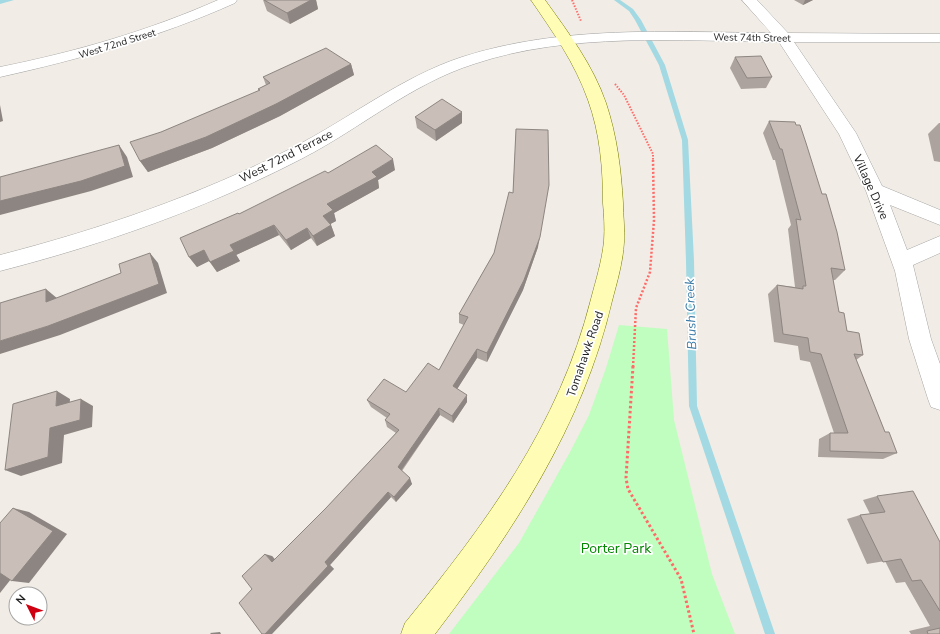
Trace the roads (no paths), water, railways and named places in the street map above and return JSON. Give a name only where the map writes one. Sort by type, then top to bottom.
[{"type":"street","name":"West 72nd Street","points":[[0,72],[63,59],[118,44],[169,26],[230,0]]},
{"type":"street","name":"Tomahawk Road","points":[[416,634],[491,536],[548,442],[572,394],[600,316],[614,242],[613,173],[606,130],[597,100],[579,62],[573,34],[538,0]]},
{"type":"street","name":"Village Drive","points":[[749,0],[784,38],[847,134],[875,191],[901,262],[920,339],[940,399]]},
{"type":"street","name":"West 74th Street","points":[[573,34],[784,38],[940,38]]},
{"type":"street","name":"West 72nd Terrace","points":[[0,263],[34,255],[119,228],[217,190],[297,153],[347,125],[408,87],[453,64],[505,49],[540,43],[573,34]]},
{"type":"street","points":[[875,191],[940,218]]},
{"type":"street","points":[[901,262],[940,244]]},
{"type":"waterway","points":[[0,2],[11,0]]},
{"type":"waterway","name":"Brush Creek","points":[[617,0],[631,10],[638,20],[662,65],[685,140],[690,261],[693,406],[770,634]]},
{"type":"park label","name":"Porter Park","points":[[616,548]]}]
